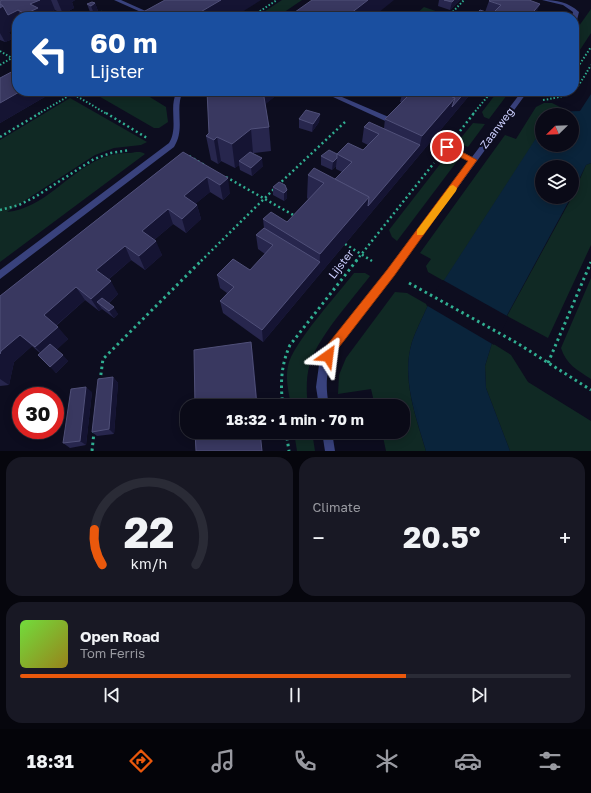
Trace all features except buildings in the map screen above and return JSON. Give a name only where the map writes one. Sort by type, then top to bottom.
[{"type":"street","points":[[118,0],[145,12]]},
{"type":"street","points":[[545,0],[565,4],[576,12]]},
{"type":"street","points":[[0,275],[172,145],[176,140],[176,100],[178,96]]},
{"type":"street","points":[[335,96],[398,124]]},
{"type":"street","name":"Zaanweg","points":[[323,399],[321,387],[324,365],[332,348],[390,273],[520,96]]},
{"type":"street","points":[[432,140],[473,160]]},
{"type":"street","points":[[328,439],[330,451]]},
{"type":"path","points":[[259,12],[277,0]]},
{"type":"path","points":[[453,12],[464,0]]},
{"type":"path","points":[[579,65],[591,47]]},
{"type":"path","points":[[0,50],[12,57]]},
{"type":"path","points":[[0,65],[12,59]]},
{"type":"path","points":[[579,84],[591,65]]},
{"type":"path","points":[[0,137],[67,96]]},
{"type":"path","points":[[77,96],[158,144],[172,145],[209,168]]},
{"type":"path","name":"Lijster","points":[[282,399],[280,377],[285,355],[290,345],[488,96]]},
{"type":"path","points":[[537,101],[561,98],[565,96]]},
{"type":"path","points":[[100,382],[102,359],[264,199],[361,107]]},
{"type":"path","points":[[0,210],[15,208],[30,202],[98,156],[120,150],[134,150]]},
{"type":"path","points":[[222,175],[301,219]]},
{"type":"path","points":[[345,244],[390,273]]},
{"type":"path","points":[[548,363],[591,262]]},
{"type":"path","points":[[419,288],[517,343],[591,390]]},
{"type":"path","points":[[92,451],[95,428]]},
{"type":"path","points":[[287,439],[289,451]]},
{"type":"green space","points":[[282,0],[302,0],[284,12],[264,12]]},
{"type":"green space","points":[[424,7],[438,12],[418,12]]},
{"type":"green space","points":[[591,9],[591,33],[579,51],[579,26]]},
{"type":"green space","points":[[99,96],[148,96],[166,107],[168,122],[159,128],[154,128]]},
{"type":"green space","points":[[494,96],[506,96],[489,119],[484,117],[482,112]]},
{"type":"green space","points":[[70,98],[147,142],[141,145],[114,148],[95,155],[7,212],[21,209],[33,204],[88,165],[104,157],[122,153],[142,152],[145,154],[0,262],[0,140]]},
{"type":"green space","points":[[544,103],[552,103],[562,108],[535,108]]},
{"type":"green space","points":[[535,109],[535,141],[444,281],[428,272],[426,266],[431,259],[420,253],[505,135],[516,139]]},
{"type":"green space","points":[[473,123],[485,124],[468,147],[463,145],[460,139]]},
{"type":"green space","points":[[454,157],[458,160],[397,241],[392,237],[389,230],[444,159]]},
{"type":"green space","points":[[591,163],[591,245],[548,338],[507,316],[568,204],[579,204],[579,181],[586,165]]},
{"type":"green space","points":[[354,273],[365,273],[370,276],[338,316],[316,349],[308,371],[308,399],[290,399],[287,376],[288,366],[298,345],[316,319]]},
{"type":"green space","points":[[591,278],[591,379],[569,362],[563,354],[561,348]]},
{"type":"green space","points":[[395,292],[407,293],[428,305],[412,342],[408,369],[414,411],[426,451],[386,451],[383,439],[410,439],[410,399],[373,399],[371,389],[338,394],[339,375],[346,358]]},
{"type":"green space","points":[[492,343],[511,355],[528,382],[591,421],[591,451],[510,451],[486,388],[485,366]]},
{"type":"green space","points":[[295,439],[313,439],[315,451],[297,451]]},
{"type":"water","points":[[591,94],[591,163],[586,165],[579,180],[579,160],[535,160],[535,204],[567,204],[492,343],[485,366],[486,388],[510,451],[426,451],[414,411],[409,383],[409,356],[415,333],[428,305],[535,140],[535,152],[579,152],[580,111]]},
{"type":"pier","points":[[443,280],[509,317],[494,345],[426,305]]},
{"type":"slow traffic","points":[[420,233],[453,188]]},
{"type":"route","points":[[328,356],[332,348],[390,273],[473,160],[447,147]]}]
